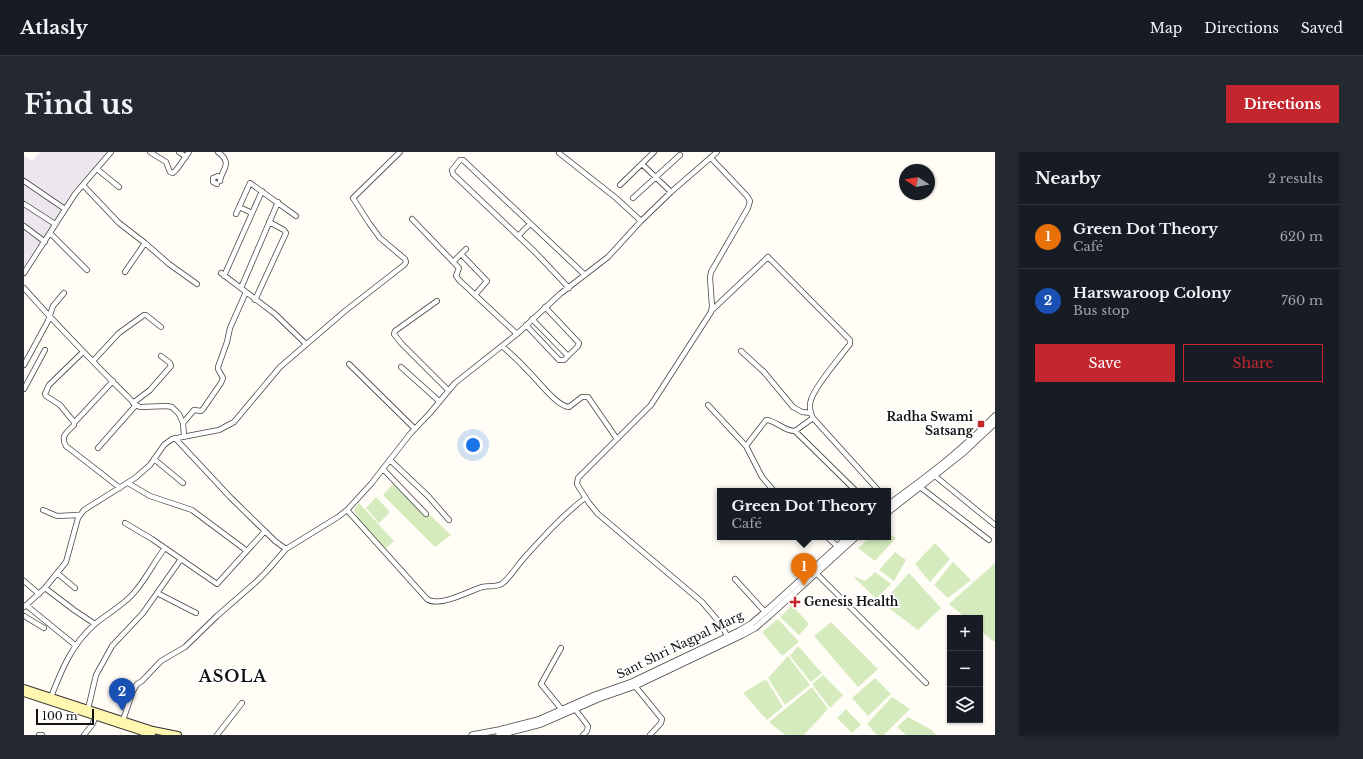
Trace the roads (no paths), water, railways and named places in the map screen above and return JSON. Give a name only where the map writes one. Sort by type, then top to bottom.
[{"type":"main road","points":[[24,688],[154,730],[178,735]]},
{"type":"main road","points":[[24,693],[152,735]]},
{"type":"street","points":[[24,273],[65,209],[111,152]]},
{"type":"street","points":[[150,152],[166,162],[172,172],[175,172],[189,152]]},
{"type":"street","points":[[179,152],[186,157]]},
{"type":"street","points":[[218,152],[224,157],[226,163],[219,181]]},
{"type":"street","points":[[43,510],[57,516],[79,515],[135,478],[154,459],[164,445],[175,438],[211,432],[230,425],[241,415],[277,370],[306,344],[406,263],[405,259],[385,242],[374,230],[353,198],[400,152]]},
{"type":"street","points":[[620,184],[654,152]]},
{"type":"street","points":[[123,720],[136,685],[161,662],[186,647],[217,616],[256,582],[286,549],[347,510],[448,390],[517,334],[545,307],[613,253],[641,221],[671,192],[717,152]]},
{"type":"street","points":[[559,153],[616,198],[641,221]]},
{"type":"street","points":[[633,198],[680,155]]},
{"type":"street","points":[[711,158],[750,201],[748,208],[711,274],[712,310]]},
{"type":"street","points":[[569,288],[518,236],[453,174],[452,170],[460,160],[463,160],[585,275]]},
{"type":"street","points":[[642,164],[671,192]]},
{"type":"street","points":[[97,169],[119,188]]},
{"type":"street","points":[[24,181],[65,209]]},
{"type":"street","points":[[236,214],[250,183],[296,216]]},
{"type":"street","points":[[83,185],[119,223],[145,242],[169,264],[197,284]]},
{"type":"street","points":[[262,191],[222,275],[241,288],[286,324],[306,344]]},
{"type":"street","points":[[241,288],[278,202]]},
{"type":"street","points":[[24,204],[55,224]]},
{"type":"street","points":[[239,207],[252,213]]},
{"type":"street","points":[[412,218],[459,268],[456,275],[457,277],[517,334]]},
{"type":"street","points":[[255,300],[286,233],[284,230],[269,222]]},
{"type":"street","points":[[518,236],[530,224]]},
{"type":"street","points":[[24,226],[44,242]]},
{"type":"street","points":[[50,232],[87,270]]},
{"type":"street","points":[[125,272],[145,242]]},
{"type":"street","points":[[453,262],[466,249]]},
{"type":"street","points":[[461,254],[487,281],[475,295]]},
{"type":"street","points":[[729,639],[720,623],[702,602],[598,514],[585,498],[578,484],[578,478],[582,472],[656,399],[712,310],[768,257],[850,340],[850,344],[812,397],[810,403],[812,416]]},
{"type":"street","points":[[24,288],[49,317],[134,404],[140,407],[170,406],[179,414],[183,423],[184,436]]},
{"type":"street","points":[[24,365],[49,317],[53,306],[64,292]]},
{"type":"street","points":[[183,423],[194,410],[201,411],[203,409],[221,383],[223,378],[218,367],[227,342],[230,328],[246,292]]},
{"type":"street","points":[[437,301],[395,331],[394,334],[401,343],[448,390]]},
{"type":"street","points":[[526,325],[559,360],[564,360],[578,346],[579,343],[545,307]]},
{"type":"street","points":[[93,361],[119,333],[144,315],[161,327]]},
{"type":"street","points":[[532,319],[568,356]]},
{"type":"street","points":[[502,346],[528,370],[544,389],[564,406],[569,407],[582,397],[588,397],[617,439]]},
{"type":"street","points":[[24,389],[45,350]]},
{"type":"street","points":[[742,350],[764,372],[792,408],[812,416],[876,488]]},
{"type":"street","points":[[74,423],[61,406],[45,394],[49,385],[83,352]]},
{"type":"street","points":[[98,448],[134,404],[150,390],[171,366],[170,363],[161,356]]},
{"type":"street","points":[[350,364],[415,429]]},
{"type":"street","points":[[401,366],[439,402]]},
{"type":"street","points":[[113,381],[74,423],[63,436],[63,440],[66,446],[120,488]]},
{"type":"street","points":[[708,405],[746,446],[762,477],[771,488]]},
{"type":"street","points":[[795,431],[812,416]]},
{"type":"street","points":[[891,501],[960,449],[983,429],[995,416]]},
{"type":"street","points":[[746,446],[766,420],[771,421],[786,430],[795,431],[853,488]]},
{"type":"street","points":[[891,510],[964,453],[995,423]]},
{"type":"street","points":[[175,438],[231,498],[286,549]]},
{"type":"street","points":[[154,459],[183,483]]},
{"type":"street","points":[[390,460],[428,496],[449,520]]},
{"type":"street","points":[[383,469],[426,514]]},
{"type":"street","points":[[935,476],[995,525]]},
{"type":"street","points":[[128,483],[150,496],[192,510],[247,551]]},
{"type":"street","points":[[920,487],[989,540]]},
{"type":"street","points":[[347,510],[427,599],[434,602],[448,599],[483,587],[501,584],[573,507],[585,498]]},
{"type":"street","points":[[75,645],[25,606],[45,588],[64,566],[68,557],[79,515]]},
{"type":"street","points":[[125,523],[165,548],[217,584],[265,531]]},
{"type":"street","points":[[830,540],[837,546]]},
{"type":"street","name":"Sant Shri Nagpal Marg","points":[[499,735],[541,724],[595,695],[632,682],[755,628],[812,574],[844,540]]},
{"type":"street","name":"Sant Shri Nagpal Marg","points":[[472,735],[499,730],[575,709],[635,686],[729,639],[751,624],[852,540]]},
{"type":"street","points":[[51,697],[61,671],[75,645],[95,624],[119,607],[132,595],[165,548]]},
{"type":"street","points":[[88,709],[96,675],[112,646],[143,613],[180,559]]},
{"type":"street","points":[[57,573],[75,588]]},
{"type":"street","points":[[812,574],[926,683]]},
{"type":"street","points":[[735,579],[765,612]]},
{"type":"street","points":[[24,581],[39,594]]},
{"type":"street","points":[[45,588],[95,624]]},
{"type":"street","points":[[157,593],[196,613]]},
{"type":"street","points":[[24,616],[44,628]]},
{"type":"street","points":[[561,648],[541,684],[564,712]]},
{"type":"street","points":[[635,686],[662,719],[661,723],[650,735]]},
{"type":"street","points":[[217,735],[242,703]]},
{"type":"street","points":[[575,709],[588,726],[587,731],[583,735]]},
{"type":"street","points":[[84,735],[92,725],[96,716]]},
{"type":"place","name":"Radha Swami Satsang","points":[[981,424]]},
{"type":"place","name":"Green Dot Theory","points":[[804,586]]},
{"type":"place","name":"Genesis Health","points":[[795,602]]},
{"type":"place","name":"Harswaroop Colony","points":[[122,711]]},
{"type":"district","name":"ASOLA","points":[[233,676]]}]
